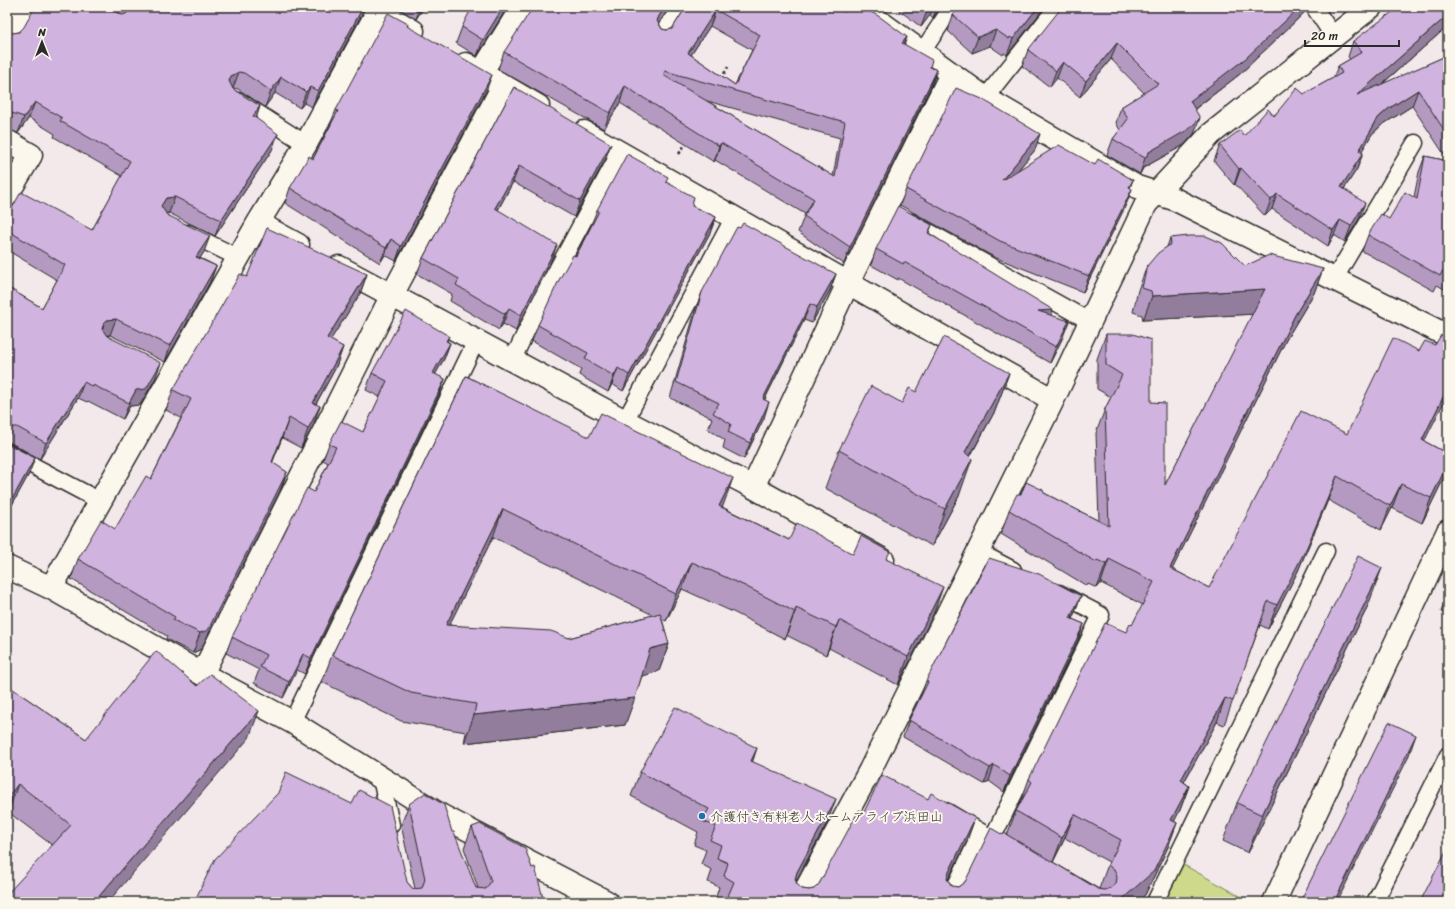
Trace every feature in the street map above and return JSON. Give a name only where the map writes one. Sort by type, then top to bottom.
[{"type":"street","points":[[7,38],[24,7]]},
{"type":"street","points":[[481,73],[522,7]]},
{"type":"street","points":[[863,7],[880,22],[985,98],[1137,187],[1174,199],[1448,336]]},
{"type":"street","points":[[799,902],[877,774],[947,596],[978,551],[1091,322],[1146,204],[1154,193],[1211,134],[1371,7]]},
{"type":"street","points":[[51,588],[100,501],[165,373],[238,258],[306,144],[376,8],[429,42]]},
{"type":"street","points":[[449,54],[1053,400]]},
{"type":"street","points":[[753,487],[848,283],[951,74]]},
{"type":"street","points":[[202,674],[392,295],[503,86]]},
{"type":"street","points":[[7,141],[31,155],[7,195]]},
{"type":"street","points":[[258,223],[512,361],[753,487],[898,569]]},
{"type":"street","points":[[1274,902],[1448,531]]},
{"type":"street","points":[[7,567],[51,588],[202,674],[292,722],[442,816],[607,902]]},
{"type":"street","points":[[925,803],[1030,864]]},
{"type":"lane","points":[[661,37],[680,7]]},
{"type":"lane","points":[[922,52],[952,7]]},
{"type":"lane","points":[[985,98],[1057,7]]},
{"type":"lane","points":[[1314,7],[1334,37]]},
{"type":"lane","points":[[233,97],[306,144]]},
{"type":"lane","points":[[1334,278],[1415,142]]},
{"type":"lane","points":[[512,361],[545,292],[620,152]]},
{"type":"lane","points":[[886,208],[1091,322]]},
{"type":"lane","points":[[625,421],[734,218]]},
{"type":"lane","points":[[172,225],[238,258]]},
{"type":"lane","points":[[292,722],[476,341]]},
{"type":"lane","points":[[7,452],[100,501]]},
{"type":"lane","points":[[978,551],[1026,576]]},
{"type":"lane","points":[[1155,902],[1326,551]]},
{"type":"lane","points":[[948,902],[985,838],[1101,615],[1046,587]]},
{"type":"lane","points":[[1375,902],[1448,755]]},
{"type":"lane","points":[[381,778],[395,840]]},
{"type":"lane","points":[[442,816],[450,837]]},
{"type":"path","points":[[721,80],[728,67]]},
{"type":"path","points":[[665,179],[688,139]]},
{"type":"green space","points":[[1182,864],[1251,902],[1164,902]]},
{"type":"building","points":[[35,7],[105,7],[122,15],[126,14],[131,7],[363,7],[318,91],[310,87],[306,92],[281,77],[271,91],[244,73],[239,72],[231,76],[229,81],[233,89],[260,106],[253,116],[278,134],[221,220],[175,197],[166,198],[161,206],[167,215],[210,236],[196,257],[216,266],[170,346],[116,319],[107,320],[104,323],[102,329],[107,336],[161,363],[146,389],[136,390],[129,403],[84,382],[46,443],[17,427],[12,427],[7,430],[7,287],[42,308],[65,265],[7,230],[7,217],[21,192],[92,230],[130,161],[60,121],[62,118],[35,102],[24,117],[12,113],[7,114],[7,32],[19,32],[24,27]]},
{"type":"building","points":[[472,7],[503,7],[483,40],[462,27]]},
{"type":"building","points":[[533,7],[538,9],[539,7],[665,7],[657,21],[662,29],[666,30],[672,29],[686,7],[837,7],[845,12],[848,7],[862,7],[880,17],[907,37],[902,43],[932,60],[930,67],[937,70],[850,247],[804,216],[814,199],[721,143],[719,146],[625,86],[610,113],[504,52]],"holes":[[[716,10],[760,35],[735,85],[688,53]],[[665,71],[845,122],[835,177],[663,75]]]},
{"type":"building","points":[[922,7],[930,7],[927,11]]},
{"type":"building","points":[[958,7],[1038,7],[1013,39],[1010,37],[1009,39],[996,30],[978,37],[953,15]]},
{"type":"building","points":[[1062,7],[1300,7],[1246,58],[1190,101],[1200,118],[1189,129],[1149,152],[1145,158],[1113,139],[1128,119],[1121,107],[1158,84],[1117,43],[1086,81],[1063,62],[1056,71],[1028,50]]},
{"type":"building","points":[[1399,7],[1448,7],[1448,15],[1357,95],[1448,55],[1448,136],[1418,90],[1388,109],[1378,118],[1359,151],[1363,153],[1341,187],[1365,203],[1351,226],[1340,220],[1333,230],[1277,194],[1271,200],[1241,168],[1239,169],[1220,145],[1240,130],[1244,136],[1268,109],[1274,116],[1297,88],[1304,94],[1342,73],[1338,66],[1362,52],[1353,41]]},
{"type":"building","points":[[388,13],[408,24],[407,26],[492,75],[401,246],[391,239],[386,248],[290,188],[309,156],[313,159],[338,111],[336,110]]},
{"type":"building","points":[[514,87],[611,144],[580,201],[519,166],[495,208],[557,245],[521,315],[509,308],[505,314],[456,285],[459,279],[423,258]]},
{"type":"building","points":[[956,88],[982,99],[1040,134],[1002,180],[1059,145],[1095,165],[1098,159],[1133,180],[1129,187],[1132,189],[1089,276],[1000,241],[906,189]]},
{"type":"building","points":[[7,135],[10,138],[7,142]]},
{"type":"building","points":[[627,154],[668,177],[666,182],[694,197],[692,206],[716,217],[629,375],[618,368],[614,376],[585,359],[588,353],[538,325],[559,280],[573,255],[576,256],[599,211],[597,210]]},
{"type":"building","points":[[1425,156],[1448,161],[1448,272],[1443,270],[1440,276],[1368,235],[1381,214],[1389,219],[1405,192],[1417,199]]},
{"type":"building","points":[[898,206],[932,225],[928,233],[1053,310],[1038,311],[1069,321],[1056,347],[904,262],[903,264],[876,249]]},
{"type":"building","points":[[743,223],[836,274],[817,307],[810,304],[763,399],[769,402],[750,443],[728,432],[731,424],[713,413],[719,403],[676,382],[702,292],[737,227],[740,228]]},
{"type":"building","points":[[267,228],[367,274],[327,338],[343,347],[313,403],[320,406],[308,429],[289,418],[272,462],[287,472],[208,630],[200,633],[173,620],[175,617],[78,559],[101,520],[115,529],[146,476],[151,479],[191,399],[173,390],[240,274],[247,277]]},
{"type":"building","points":[[1206,236],[1222,243],[1245,266],[1269,255],[1323,269],[1295,315],[1170,568],[1209,588],[1301,411],[1347,434],[1393,338],[1419,351],[1425,341],[1435,345],[1441,335],[1448,339],[1448,387],[1422,440],[1448,454],[1448,463],[1431,498],[1401,484],[1390,506],[1337,476],[1307,547],[1277,605],[1268,601],[1233,701],[1225,698],[1181,780],[1189,786],[1171,820],[1177,823],[1154,871],[1119,902],[738,902],[728,896],[734,882],[724,876],[728,863],[717,858],[721,845],[710,840],[716,826],[702,821],[709,809],[640,772],[675,707],[757,748],[751,761],[836,799],[797,872],[795,879],[797,884],[802,889],[814,889],[819,884],[859,810],[864,812],[882,775],[928,799],[931,793],[975,818],[948,874],[947,879],[952,886],[958,887],[965,882],[991,828],[1003,835],[1004,833],[1098,889],[1105,890],[1116,884],[1117,877],[1115,871],[1108,865],[1121,840],[1074,814],[1062,838],[1016,811],[1032,782],[1029,779],[1105,623],[1126,632],[1130,624],[1132,625],[1154,582],[1109,559],[1106,564],[1097,560],[1096,562],[1009,510],[1017,494],[1021,494],[1026,482],[1043,490],[1044,493],[1109,526],[1105,409],[1122,375],[1106,365],[1106,334],[1133,334],[1151,340],[1151,402],[1165,403],[1165,485],[1265,289],[1152,296],[1151,291],[1142,288],[1147,266],[1158,253],[1171,244],[1170,238]]},
{"type":"building","points":[[406,311],[449,336],[446,341],[450,343],[433,373],[445,379],[311,658],[303,654],[289,682],[260,667],[266,655],[232,637],[307,488],[314,492],[336,447],[329,444],[341,421],[363,432],[387,381],[372,373]]},
{"type":"building","points":[[944,337],[1009,373],[965,452],[972,459],[945,509],[839,450],[871,386],[902,403],[909,388],[916,392]]},
{"type":"building","points":[[466,376],[589,437],[601,413],[733,478],[719,506],[789,540],[797,523],[853,554],[861,536],[890,552],[886,559],[943,587],[908,657],[839,620],[836,627],[796,608],[795,612],[745,586],[692,562],[676,594],[503,509],[446,625],[551,631],[569,638],[660,613],[669,644],[650,649],[635,698],[474,715],[476,704],[411,693],[332,655]]},
{"type":"building","points":[[7,442],[8,444],[35,458],[10,503],[7,502]]},
{"type":"building","points":[[1358,556],[1382,568],[1262,815],[1237,803]]},
{"type":"building","points":[[989,558],[1039,574],[1081,596],[1070,618],[1084,624],[1010,776],[994,765],[990,768],[909,720],[928,682],[926,681]]},
{"type":"building","points":[[156,651],[197,686],[210,674],[259,711],[94,902],[7,902],[7,894],[71,825],[18,784],[7,798],[7,685],[86,739]]},
{"type":"building","points":[[1389,722],[1416,735],[1334,902],[1300,902]]},
{"type":"building","points":[[286,772],[352,804],[359,790],[390,806],[407,882],[413,889],[422,888],[425,879],[409,804],[425,793],[444,805],[452,832],[454,832],[476,888],[486,889],[491,881],[472,827],[480,824],[525,848],[532,868],[535,867],[544,902],[194,902],[215,859],[278,793]]},
{"type":"building","points":[[1448,847],[1448,902],[1420,902]]},
{"type":"place","name":"介護付き有料老人ホームアライブ浜田山","points":[[702,816]]}]
